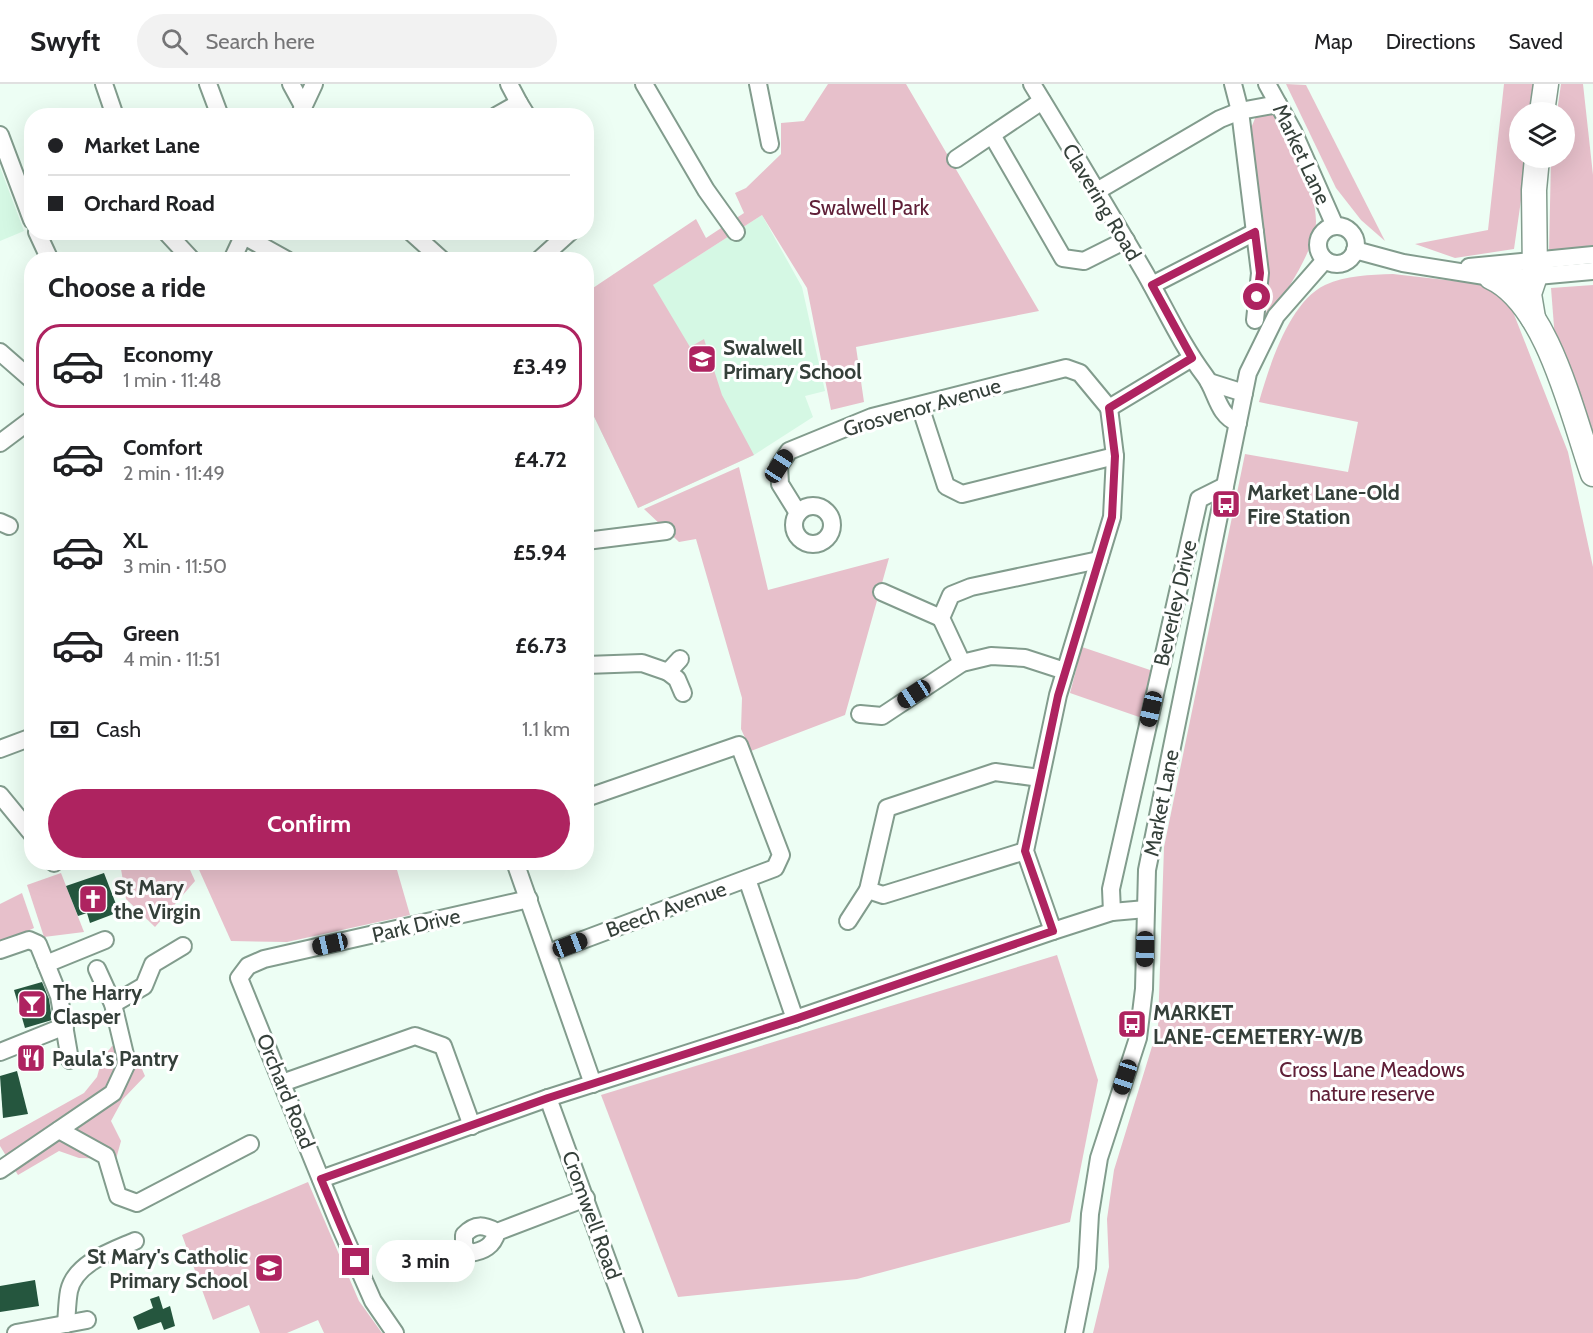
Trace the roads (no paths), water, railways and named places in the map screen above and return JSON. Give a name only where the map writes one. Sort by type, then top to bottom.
[{"type":"highway","points":[[1543,102],[1546,84]]},
{"type":"highway","points":[[1534,321],[1529,294],[1544,268],[1534,190],[1536,168]]},
{"type":"highway","points":[[1491,277],[1507,285],[1534,321],[1557,366],[1593,474]]},
{"type":"street","points":[[104,84],[112,108]]},
{"type":"street","points":[[208,84],[217,108]]},
{"type":"street","points":[[291,84],[300,108]]},
{"type":"street","points":[[302,108],[314,84]]},
{"type":"street","points":[[509,84],[522,108]]},
{"type":"street","points":[[644,84],[706,190],[736,232]]},
{"type":"street","points":[[758,84],[770,144]]},
{"type":"street","name":"Market Lane","points":[[1233,84],[1240,111],[1260,273],[1255,320]]},
{"type":"street","name":"Market Lane","points":[[1267,84],[1307,161],[1335,226]]},
{"type":"street","points":[[956,159],[992,135],[1039,90]]},
{"type":"street","name":"Clavering Road","points":[[1039,90],[1192,358],[1209,382],[1228,419],[1238,423]]},
{"type":"street","points":[[1097,191],[1220,118],[1240,111],[1278,104]]},
{"type":"street","points":[[0,135],[24,199]]},
{"type":"street","points":[[992,135],[1063,258],[1084,261],[1126,240]]},
{"type":"street","points":[[1335,226],[1351,233],[1355,250],[1343,263],[1325,260],[1318,249],[1318,243],[1323,231],[1335,226]]},
{"type":"street","points":[[1152,285],[1255,232]]},
{"type":"street","points":[[173,240],[185,252]]},
{"type":"street","points":[[254,240],[274,252]]},
{"type":"street","points":[[420,240],[433,252]]},
{"type":"street","points":[[548,252],[561,240]]},
{"type":"street","points":[[1355,250],[1402,263],[1491,277],[1544,268],[1593,255]]},
{"type":"street","name":"Market Lane","points":[[1074,1333],[1087,1268],[1090,1214],[1099,1158],[1138,1038],[1144,989],[1147,870],[1248,373],[1276,316],[1325,260]]},
{"type":"street","points":[[1445,269],[1544,268],[1593,271]]},
{"type":"street","points":[[0,352],[24,373]]},
{"type":"street","points":[[1053,931],[1025,851],[1065,670],[1112,517],[1115,456],[1109,408],[1192,358]]},
{"type":"street","name":"Grosvenor Avenue","points":[[798,513],[780,484],[779,466],[789,451],[872,417],[1066,368],[1080,373],[1109,408]]},
{"type":"street","points":[[1209,382],[1244,393]]},
{"type":"street","points":[[920,406],[946,486],[962,494],[1115,456]]},
{"type":"street","points":[[0,443],[24,426]]},
{"type":"street","name":"Beverley Drive","points":[[1112,912],[1111,889],[1199,499],[1225,486]]},
{"type":"street","points":[[594,540],[666,531]]},
{"type":"street","points":[[941,618],[951,595],[971,587],[1098,560]]},
{"type":"street","points":[[882,592],[941,618],[962,663]]},
{"type":"street","points":[[860,714],[882,716],[962,663],[991,656],[1025,658],[1065,670]]},
{"type":"street","points":[[668,672],[680,659]]},
{"type":"street","points":[[594,665],[642,663],[668,672],[677,680],[683,693]]},
{"type":"street","points":[[0,749],[24,740]]},
{"type":"street","name":"Beech Avenue","points":[[548,953],[775,868],[781,855],[739,745],[594,795]]},
{"type":"street","points":[[848,921],[868,891],[887,808],[995,772],[1040,778]]},
{"type":"street","points":[[0,795],[24,824]]},
{"type":"street","points":[[868,891],[883,895],[1025,851]]},
{"type":"street","points":[[518,870],[593,1084]]},
{"type":"street","points":[[747,879],[795,1019]]},
{"type":"street","name":"Park Drive","points":[[239,978],[248,966],[264,958],[529,899]]},
{"type":"street","points":[[321,1179],[548,1098],[795,1019],[1053,931],[1112,912],[1146,909]]},
{"type":"street","points":[[0,950],[29,940],[38,944],[59,996],[70,1060]]},
{"type":"street","points":[[46,964],[105,940]]},
{"type":"street","points":[[113,1004],[144,986],[153,964],[183,946]]},
{"type":"street","points":[[0,1170],[113,1092],[127,1063],[113,1004],[96,969]]},
{"type":"street","name":"Orchard Road","points":[[239,978],[321,1179],[374,1300],[395,1333]]},
{"type":"street","points":[[0,1052],[65,1026]]},
{"type":"street","points":[[282,1083],[415,1035],[443,1046],[472,1126]]},
{"type":"street","name":"Cromwell Road","points":[[548,1098],[634,1333]]},
{"type":"street","points":[[59,1130],[106,1156],[118,1196],[137,1203],[250,1144]]},
{"type":"street","points":[[497,1232],[586,1198]]},
{"type":"street","points":[[66,1324],[69,1288],[77,1277],[87,1265],[103,1255],[135,1241]]},
{"type":"street","points":[[16,1333],[87,1320]]},
{"type":"place","name":"Swalwell Primary School","points":[[702,359]]},
{"type":"place","name":"Market Lane-Old Fire Station","points":[[1226,504]]},
{"type":"place","name":"St Mary the Virgin","points":[[93,899]]},
{"type":"place","name":"The Harry Clasper","points":[[32,1004]]},
{"type":"place","name":"MARKET LANE-CEMETERY-W/B","points":[[1132,1024]]},
{"type":"place","name":"Paula's Pantry","points":[[31,1058]]},
{"type":"place","name":"St Mary's Catholic Primary School","points":[[269,1268]]},
{"type":"park label","name":"Swalwell Park","points":[[869,207]]},
{"type":"park label","name":"Cross Lane Meadows nature reserve","points":[[1372,1081]]}]
